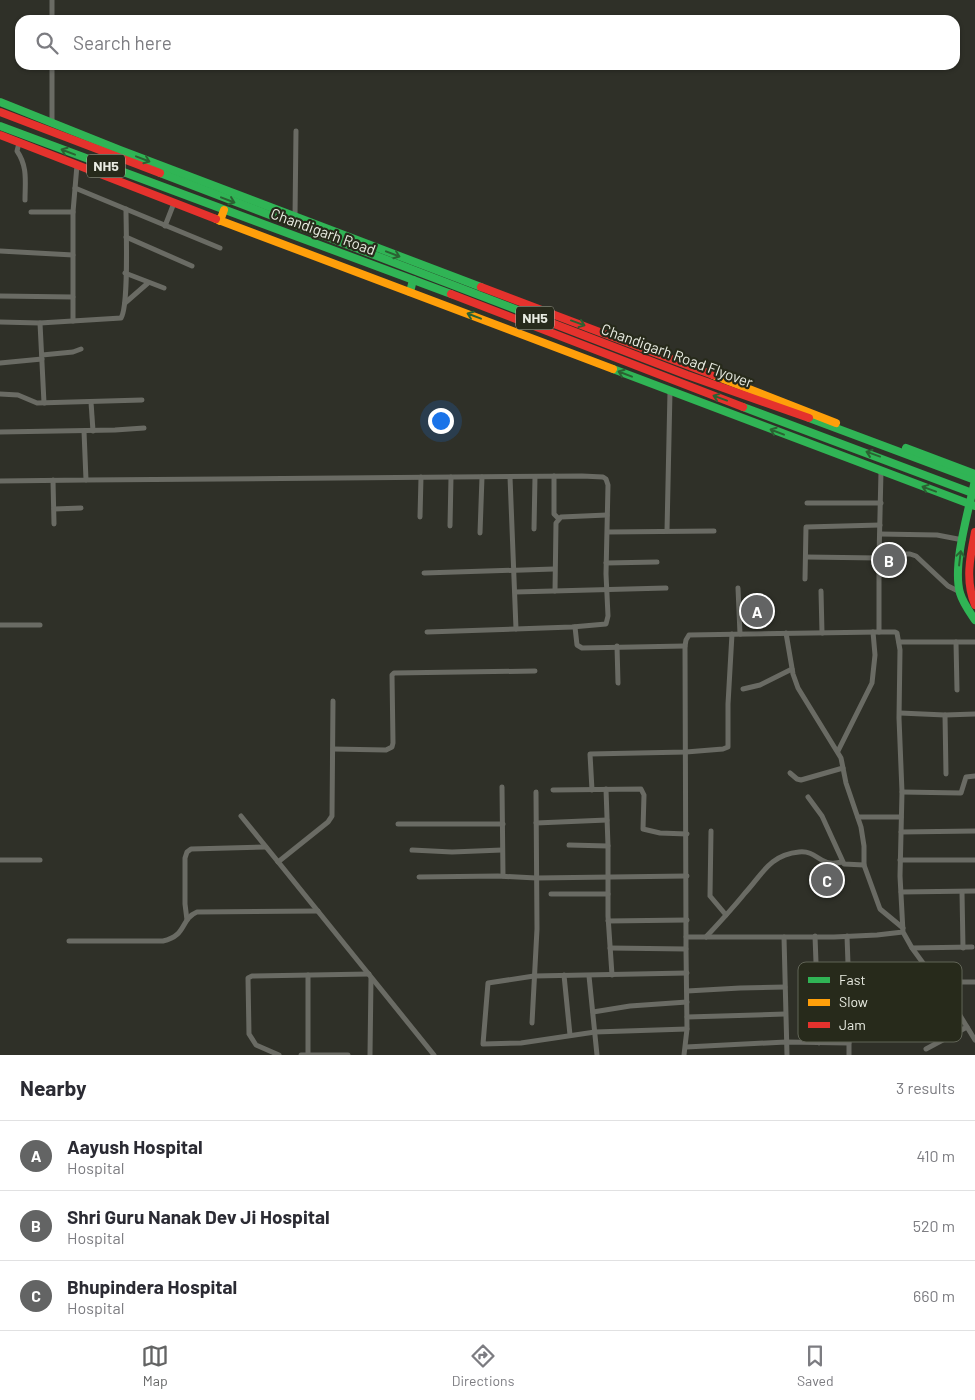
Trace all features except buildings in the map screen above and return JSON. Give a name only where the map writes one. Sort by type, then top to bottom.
[{"type":"main road","points":[[0,102],[185,179],[295,217],[975,474]]},
{"type":"main road","name":"NH5","points":[[0,112],[173,178],[185,179],[370,255]]},
{"type":"main road","name":"NH5","points":[[0,126],[224,210]]},
{"type":"main road","points":[[0,135],[220,221],[972,505]]},
{"type":"main road","points":[[220,221],[224,210]]},
{"type":"main road","name":"Chandigarh Road","points":[[224,210],[414,280]]},
{"type":"main road","points":[[370,255],[374,247]]},
{"type":"main road","name":"Chandigarh Road Flyover","points":[[370,255],[687,375],[904,452],[975,480]]},
{"type":"main road","points":[[410,292],[414,280]]},
{"type":"main road","name":"Chandigarh Road Flyover","points":[[414,280],[679,383],[975,494]]},
{"type":"main road","points":[[975,480],[972,505],[963,540],[959,577],[960,592],[975,620]]},
{"type":"main road","points":[[975,532],[969,564],[968,586],[975,605]]},
{"type":"street","points":[[52,0],[52,15]]},
{"type":"street","points":[[52,70],[52,123]]},
{"type":"street","points":[[295,217],[296,131]]},
{"type":"street","points":[[20,142],[17,152],[23,160],[26,169],[25,200]]},
{"type":"street","points":[[74,321],[73,212],[77,165]]},
{"type":"street","points":[[74,188],[220,248]]},
{"type":"street","points":[[165,226],[174,203]]},
{"type":"street","points":[[0,322],[40,323],[120,319],[123,315],[125,303],[126,209]]},
{"type":"street","points":[[32,212],[73,212]]},
{"type":"street","points":[[126,237],[192,266]]},
{"type":"street","points":[[0,251],[73,255]]},
{"type":"street","points":[[125,273],[164,288]]},
{"type":"street","points":[[125,303],[148,283]]},
{"type":"street","points":[[0,296],[73,297]]},
{"type":"street","points":[[40,323],[44,403]]},
{"type":"street","points":[[0,363],[73,352],[81,349]]},
{"type":"street","points":[[667,532],[670,391]]},
{"type":"street","points":[[0,394],[18,395],[32,402],[44,403],[142,400]]},
{"type":"street","points":[[91,402],[93,431]]},
{"type":"street","points":[[0,432],[93,431],[144,428]]},
{"type":"street","points":[[84,431],[86,480]]},
{"type":"street","points":[[838,751],[872,683],[876,632],[881,471]]},
{"type":"street","points":[[554,476],[554,514],[559,519]]},
{"type":"street","points":[[0,481],[554,476],[603,477],[606,479],[608,486],[606,563],[608,616],[606,624],[575,627],[427,632]]},
{"type":"street","points":[[420,517],[421,477]]},
{"type":"street","points":[[450,526],[451,477]]},
{"type":"street","points":[[480,533],[482,477]]},
{"type":"street","points":[[510,477],[516,629]]},
{"type":"street","points":[[534,529],[535,477]]},
{"type":"street","points":[[53,480],[54,524]]},
{"type":"street","points":[[807,503],[881,503]]},
{"type":"street","points":[[54,509],[81,508]]},
{"type":"street","points":[[555,591],[556,523],[561,517],[607,514]]},
{"type":"street","points":[[805,579],[806,529],[808,527],[880,525]]},
{"type":"street","points":[[608,532],[714,531]]},
{"type":"street","points":[[880,534],[937,535],[963,540]]},
{"type":"street","points":[[806,557],[910,554],[916,556],[948,586],[960,592]]},
{"type":"street","points":[[606,563],[658,562]]},
{"type":"street","points":[[424,573],[554,569]]},
{"type":"street","points":[[515,592],[666,588]]},
{"type":"street","points":[[738,588],[740,634]]},
{"type":"street","points":[[821,591],[822,633]]},
{"type":"street","points":[[0,625],[40,625]]},
{"type":"street","points":[[575,627],[577,645],[580,647],[685,646]]},
{"type":"street","points":[[684,1055],[687,1030],[685,646],[687,636],[692,634],[896,632],[899,642],[902,792],[900,860],[903,930]]},
{"type":"street","points":[[592,790],[590,754],[686,752],[728,747],[728,704],[732,634]]},
{"type":"street","points":[[786,634],[792,669],[802,695],[838,751],[864,840],[864,865],[880,909],[903,930],[912,948],[923,962]]},
{"type":"street","points":[[899,642],[975,642]]},
{"type":"street","points":[[956,642],[957,690]]},
{"type":"street","points":[[617,646],[618,683]]},
{"type":"street","points":[[743,689],[755,688],[792,669]]},
{"type":"street","points":[[333,749],[386,750],[392,747],[392,675],[394,673],[536,671]]},
{"type":"street","points":[[278,862],[328,822],[332,816],[333,701]]},
{"type":"street","points":[[900,713],[975,714]]},
{"type":"street","points":[[945,715],[946,774]]},
{"type":"street","points":[[790,773],[801,780],[843,768]]},
{"type":"street","points":[[902,792],[961,792],[966,777],[975,776]]},
{"type":"street","points":[[502,787],[503,876]]},
{"type":"street","points":[[606,789],[608,921],[612,975]]},
{"type":"street","points":[[552,790],[641,789],[644,795],[644,829],[660,833],[687,834]]},
{"type":"street","points":[[532,1023],[537,929],[536,792]]},
{"type":"street","points":[[808,797],[822,816],[842,862],[847,865],[864,865]]},
{"type":"street","points":[[241,816],[434,1055]]},
{"type":"street","points":[[858,817],[901,817]]},
{"type":"street","points":[[536,823],[607,820]]},
{"type":"street","points":[[398,824],[502,824]]},
{"type":"street","points":[[711,831],[710,896],[726,915]]},
{"type":"street","points":[[901,832],[975,831]]},
{"type":"street","points":[[569,846],[608,846]]},
{"type":"street","points":[[187,920],[185,858],[187,852],[192,849],[266,847]]},
{"type":"street","points":[[412,850],[452,852],[502,850]]},
{"type":"street","points":[[706,937],[748,891],[760,873],[780,858],[794,853],[805,852],[815,856],[824,863],[835,864],[842,862]]},
{"type":"street","points":[[0,860],[40,860]]},
{"type":"street","points":[[900,860],[975,860]]},
{"type":"street","points":[[418,877],[608,878],[687,876]]},
{"type":"street","points":[[901,892],[975,891]]},
{"type":"street","points":[[962,892],[963,948]]},
{"type":"street","points":[[550,894],[608,894]]},
{"type":"street","points":[[69,941],[163,941],[172,939],[190,916],[196,912],[318,911]]},
{"type":"street","points":[[608,921],[687,920]]},
{"type":"street","points":[[686,937],[877,935],[903,930]]},
{"type":"street","points":[[815,936],[816,962]]},
{"type":"street","points":[[846,936],[847,962]]},
{"type":"street","points":[[784,937],[787,1055]]},
{"type":"street","points":[[912,948],[972,947]]},
{"type":"street","points":[[610,948],[686,949]]},
{"type":"street","points":[[686,973],[534,976],[488,983],[488,1002],[483,1044],[521,1043],[595,1032],[687,1030]]},
{"type":"street","points":[[308,975],[308,1054]]},
{"type":"street","points":[[564,975],[570,1035]]},
{"type":"street","points":[[279,1055],[256,1045],[248,1034],[247,980],[252,976],[370,976]]},
{"type":"street","points":[[370,976],[370,1055]]},
{"type":"street","points":[[589,976],[597,1055]]},
{"type":"street","points":[[962,982],[975,982]]},
{"type":"street","points":[[687,991],[784,987]]},
{"type":"street","points":[[593,1012],[630,1006],[687,1002]]},
{"type":"street","points":[[687,1017],[785,1014]]},
{"type":"street","points":[[962,1019],[975,1040]]},
{"type":"street","points":[[962,1031],[968,1028],[975,1029]]},
{"type":"street","points":[[686,1046],[786,1042],[849,1043],[849,1055]]},
{"type":"street","points":[[926,1049],[940,1042]]},
{"type":"street","points":[[301,1055],[348,1055]]},
{"type":"traffic: fast","points":[[0,102],[120,150],[481,287]]},
{"type":"traffic: fast","points":[[0,126],[451,294]]},
{"type":"traffic: fast","points":[[160,173],[549,322]]},
{"type":"traffic: fast","points":[[410,292],[413,280]]},
{"type":"traffic: fast","points":[[613,369],[975,506]]},
{"type":"traffic: fast","points":[[743,407],[975,494]]},
{"type":"traffic: fast","points":[[809,418],[975,480]]},
{"type":"traffic: fast","points":[[906,448],[975,474]]},
{"type":"traffic: fast","points":[[975,480],[958,567],[960,593],[966,607],[975,620]]},
{"type":"traffic: slow","points":[[220,221],[224,210]]},
{"type":"traffic: slow","points":[[216,219],[613,369]]},
{"type":"traffic: slow","points":[[713,375],[836,423]]},
{"type":"traffic: jam","points":[[0,112],[160,173]]},
{"type":"traffic: jam","points":[[0,135],[216,219]]},
{"type":"traffic: jam","points":[[481,287],[713,375]]},
{"type":"traffic: jam","points":[[451,294],[743,407]]},
{"type":"traffic: jam","points":[[549,322],[687,375],[809,418]]},
{"type":"traffic: jam","points":[[975,532],[969,578],[975,605]]},
{"type":"place","name":"Shri Guru Nanak Dev Ji Hospital","points":[[889,560]]},
{"type":"place","name":"Aayush Hospital","points":[[757,611]]},
{"type":"place","name":"Bhupindera Hospital","points":[[827,880]]}]
